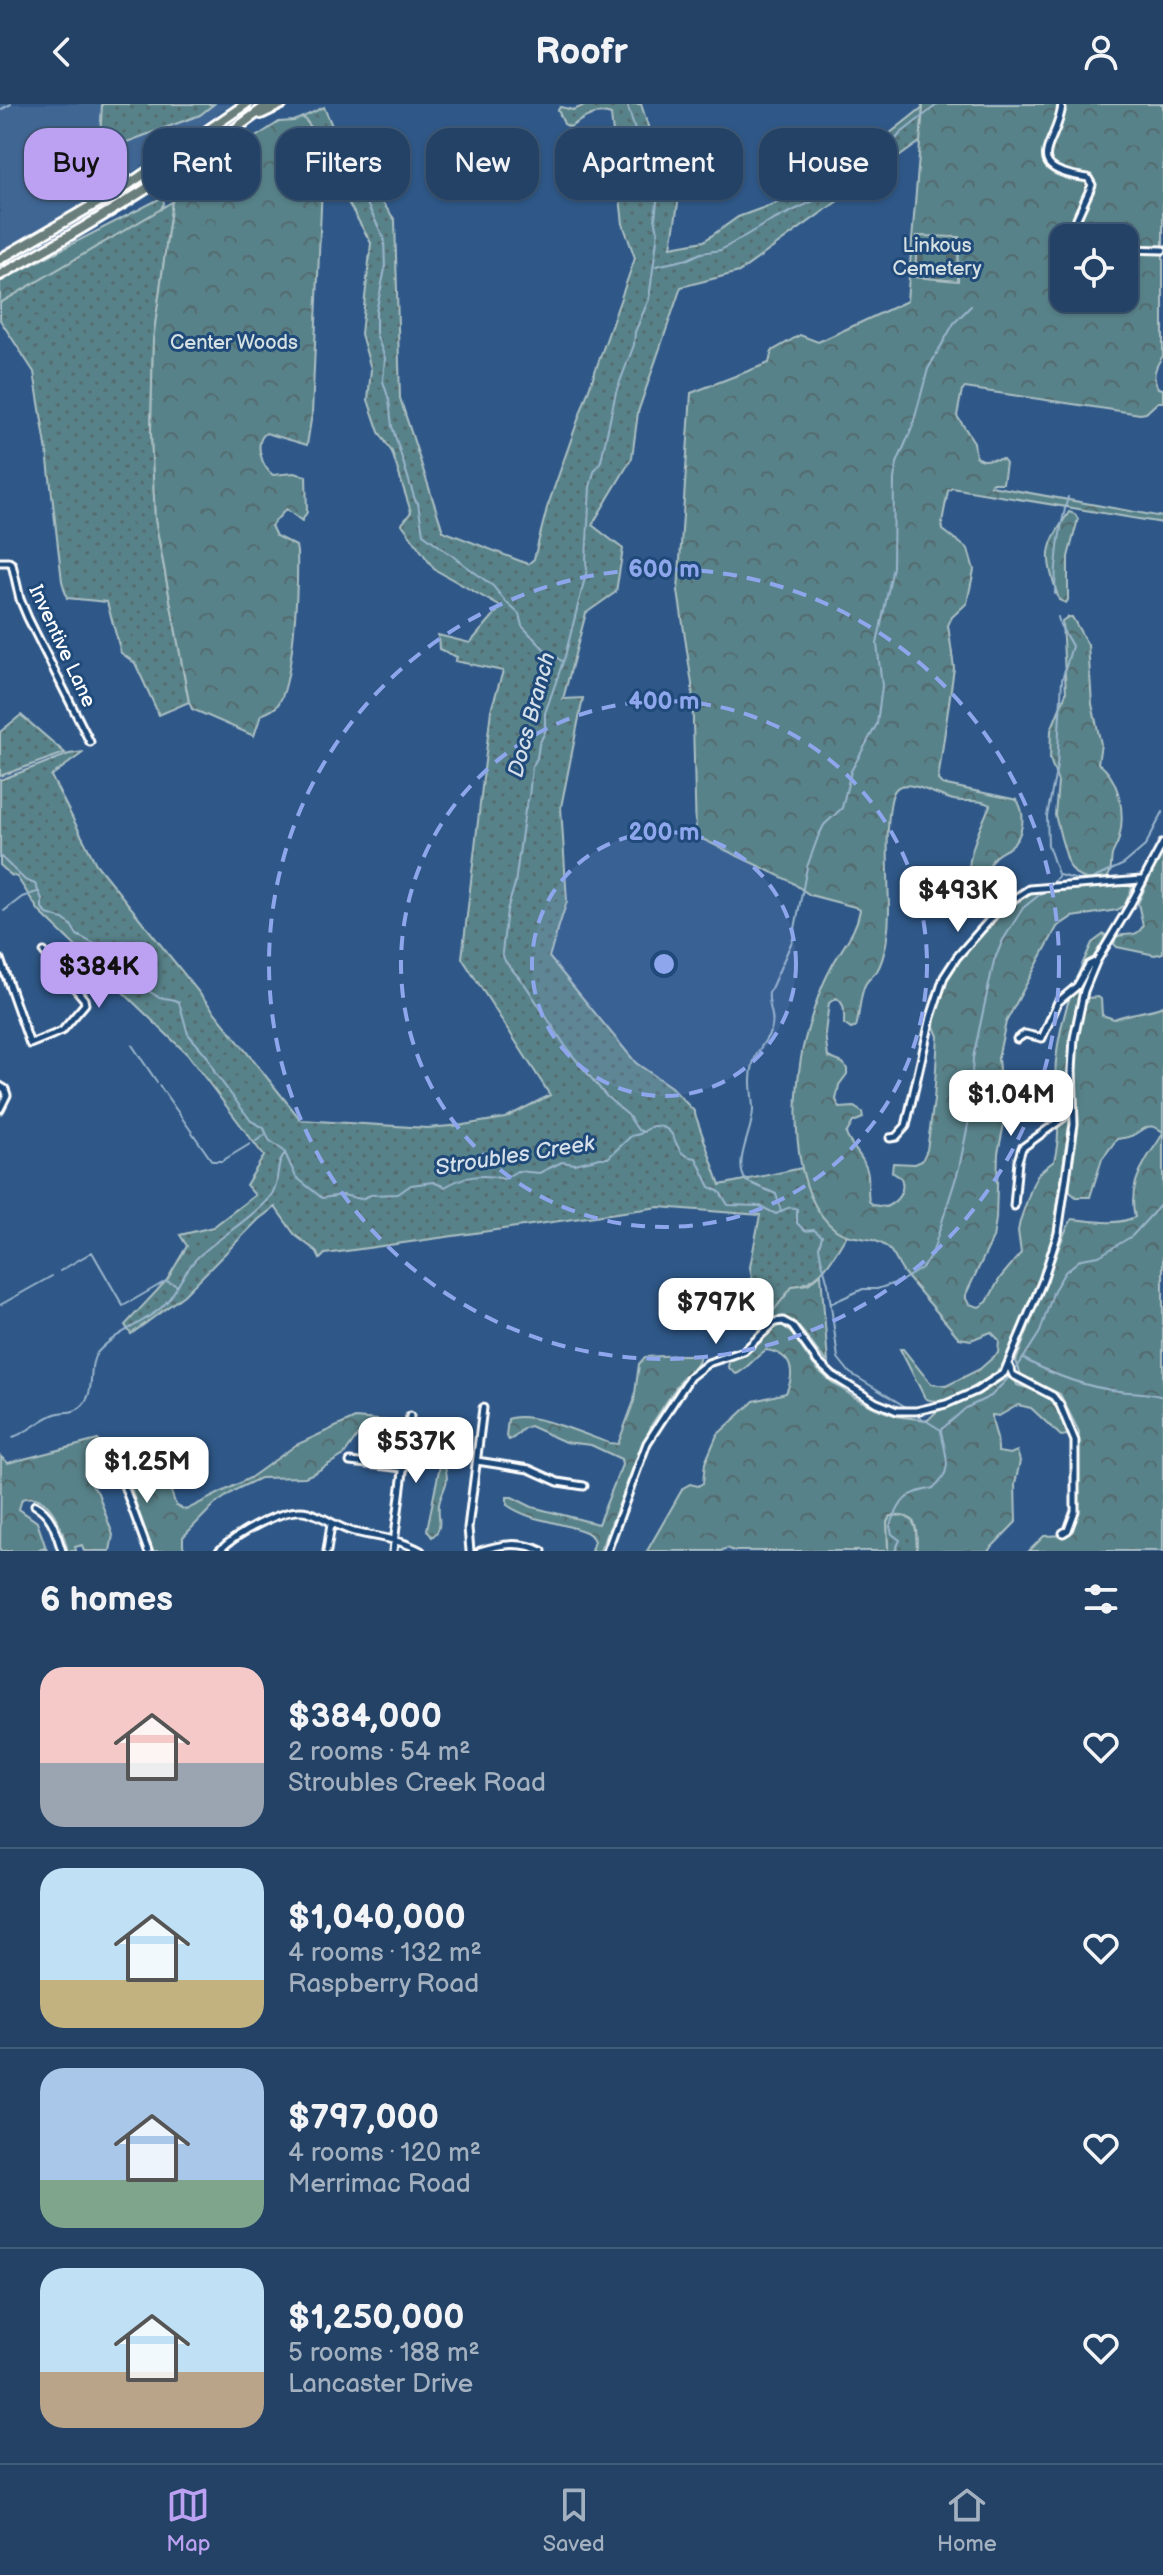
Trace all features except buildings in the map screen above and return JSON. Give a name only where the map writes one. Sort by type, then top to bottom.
[{"type":"highway","points":[[213,128],[237,104]]},
{"type":"highway","points":[[213,128],[246,104]]},
{"type":"highway","points":[[0,275],[103,215],[269,104]]},
{"type":"highway","points":[[249,119],[282,104]]},
{"type":"highway","points":[[0,259],[143,174]]},
{"type":"street","points":[[1062,104],[1058,127],[1046,148],[1047,159],[1053,167],[1073,177],[1088,178],[1092,185],[1076,224]]},
{"type":"street","points":[[1138,249],[1163,250]]},
{"type":"street","name":"Inventive Lane","points":[[0,562],[10,562],[28,618],[90,742]]},
{"type":"street","points":[[607,1551],[647,1443],[690,1377],[708,1363],[744,1351],[775,1322],[783,1321],[792,1326],[818,1362],[833,1376],[875,1402],[897,1411],[916,1411],[946,1404],[998,1378],[1009,1365],[1055,1249],[1074,1124],[1072,1070],[1084,991],[1096,962],[1163,843]]},
{"type":"street","points":[[890,1138],[896,1137],[906,1126],[931,1017],[944,977],[957,957],[1001,907],[1029,889],[1142,880]]},
{"type":"street","points":[[0,959],[30,1044],[62,1031],[85,1004],[44,952]]},
{"type":"street","points":[[1017,1039],[1025,1034],[1042,1038],[1058,1002],[1077,986],[1089,965],[1096,962]]},
{"type":"street","points":[[0,1086],[7,1095],[0,1109]]},
{"type":"street","points":[[1014,1206],[1022,1148],[1063,1118],[1072,1102]]},
{"type":"street","points":[[1009,1365],[1013,1375],[1053,1396],[1075,1441],[1075,1511],[1068,1530],[1063,1533]]},
{"type":"street","points":[[470,1551],[468,1528],[483,1408]]},
{"type":"street","points":[[393,1551],[410,1416]]},
{"type":"street","points":[[477,1461],[529,1469],[558,1482],[584,1486]]},
{"type":"street","points":[[350,1462],[403,1468]]},
{"type":"street","points":[[118,1469],[148,1551]]},
{"type":"street","points":[[35,1505],[50,1517],[62,1551]]},
{"type":"street","points":[[219,1551],[240,1534],[288,1512],[306,1511],[348,1530],[395,1540],[421,1551]]},
{"type":"street","points":[[327,1551],[331,1524]]},
{"type":"street","points":[[480,1551],[510,1544],[523,1544],[542,1551]]},
{"type":"shaded area","points":[[0,104],[232,104],[197,128],[143,128],[143,165],[127,176],[127,128],[24,128],[24,200],[91,200],[62,220],[0,252]]},
{"type":"green space","points":[[102,104],[214,104],[200,115],[165,128],[143,128],[143,136],[127,142],[127,128],[101,128]]},
{"type":"green space","points":[[589,104],[641,104],[649,128],[612,128],[611,115],[605,113],[584,118],[570,127],[564,124],[558,110],[560,107],[573,110]]},
{"type":"green space","points":[[921,104],[1163,104],[1163,356],[1155,375],[1158,388],[1163,389],[1163,402],[1140,414],[965,388],[957,416],[974,442],[976,457],[983,460],[1003,459],[1006,463],[1003,483],[992,483],[991,486],[1163,517],[1163,523],[952,488],[948,491],[943,530],[968,549],[974,570],[967,603],[948,625],[954,668],[938,780],[942,784],[1017,800],[1022,812],[1021,831],[1010,847],[994,858],[982,883],[979,886],[971,885],[971,855],[990,805],[954,800],[908,785],[896,789],[889,810],[889,918],[883,958],[863,990],[856,1027],[851,1029],[844,1024],[844,1010],[839,1000],[836,998],[829,1003],[825,1033],[828,1057],[843,1063],[847,1069],[836,1100],[840,1108],[854,1107],[862,1112],[863,1118],[853,1122],[846,1134],[867,1169],[869,1201],[873,1205],[886,1207],[902,1191],[901,1178],[892,1172],[893,1163],[915,1164],[922,1161],[927,1150],[938,1036],[932,1022],[950,969],[1011,902],[1034,892],[1128,885],[1132,888],[1125,905],[1117,910],[1072,917],[1057,927],[1006,1022],[998,1058],[1004,1124],[998,1153],[996,1219],[993,1238],[966,1294],[969,1304],[979,1307],[987,1302],[1000,1278],[1021,1253],[1018,1231],[1032,1186],[1039,1173],[1054,1161],[1058,1130],[1055,1081],[1061,1027],[1077,976],[1092,943],[1104,934],[1106,936],[1080,993],[1073,1020],[1069,1050],[1070,1119],[1051,1248],[1012,1351],[1004,1363],[981,1385],[939,1401],[925,1398],[900,1349],[931,1384],[946,1386],[980,1369],[998,1353],[999,1340],[991,1332],[971,1340],[959,1338],[904,1273],[887,1247],[836,1230],[820,1214],[809,1192],[802,1167],[796,1112],[801,1060],[819,995],[855,927],[860,910],[810,895],[790,881],[696,836],[692,684],[678,591],[691,393],[769,363],[772,351],[800,335],[818,342],[907,301]]},
{"type":"green space","points":[[324,107],[333,128],[312,128],[303,117]]},
{"type":"green space","points":[[923,107],[921,141],[897,158],[897,128]]},
{"type":"green space","name":"Center Woods","points":[[303,117],[310,128],[276,128],[276,200],[321,200],[312,414],[307,445],[266,433],[260,448],[263,461],[273,475],[294,473],[306,476],[307,512],[302,521],[286,509],[271,526],[276,536],[296,546],[294,633],[283,695],[277,706],[261,715],[254,736],[192,709],[189,702],[155,519],[151,433],[153,340],[173,200],[260,200],[260,134],[279,122]]},
{"type":"green space","points":[[157,200],[164,200],[161,209],[0,303],[0,281]]},
{"type":"green space","points":[[347,200],[381,200],[395,220],[400,398],[443,531],[528,564],[534,559],[547,508],[635,258],[623,224],[620,200],[679,200],[671,247],[704,241],[738,217],[784,200],[839,200],[739,272],[681,287],[638,412],[632,458],[592,525],[623,549],[616,592],[586,613],[563,699],[583,698],[561,807],[567,901],[549,957],[636,1063],[671,1087],[694,1111],[720,1185],[802,1168],[824,1216],[847,1235],[819,1275],[793,1286],[761,1327],[750,1267],[760,1215],[659,1207],[325,1254],[320,1259],[316,1251],[295,1235],[275,1207],[259,1219],[184,1295],[131,1334],[125,1325],[167,1280],[187,1246],[180,1235],[213,1227],[255,1195],[246,1185],[264,1156],[187,1054],[39,911],[17,877],[0,865],[0,780],[69,754],[84,752],[51,776],[96,864],[301,1120],[427,1128],[463,1125],[505,1118],[550,1095],[462,958],[491,710],[503,671],[455,661],[457,657],[439,649],[438,635],[470,643],[501,607],[434,569],[402,524],[411,512],[392,452],[379,432],[368,400],[371,369],[361,334],[371,243]]},
{"type":"green space","points":[[172,202],[153,340],[151,433],[155,519],[189,702],[159,715],[135,663],[121,653],[107,602],[67,598],[62,581],[34,372],[0,320],[0,303]]},
{"type":"green space","name":"Linkous Cemetery","points":[[917,236],[959,237],[958,281],[915,277]]},
{"type":"green space","points":[[1069,512],[1078,519],[1068,557],[1066,603],[1059,600],[1049,554],[1054,536]]},
{"type":"green space","points":[[1072,617],[1088,645],[1092,704],[1101,744],[1098,763],[1116,786],[1122,817],[1110,874],[1106,879],[1091,881],[1078,876],[1069,865],[1055,815],[1058,782],[1050,759],[1051,730],[1066,693],[1062,621]]},
{"type":"green space","points":[[21,715],[65,753],[0,776],[0,732]]},
{"type":"green space","points":[[1163,849],[1163,953],[1155,955],[1117,947],[1114,944],[1116,937],[1134,934],[1143,926],[1138,903]]},
{"type":"green space","points":[[1087,998],[1101,999],[1102,1015],[1114,1019],[1163,1006],[1163,1132],[1150,1127],[1117,1139],[1102,1159],[1090,1197],[1076,1197],[1070,1192],[1070,1184],[1078,1132],[1078,1042]]},
{"type":"green space","points":[[1163,1132],[1163,1551],[1029,1551],[1044,1536],[1068,1535],[1073,1527],[1079,1503],[1079,1432],[1060,1394],[1021,1375],[1016,1361],[1072,1219],[1112,1222],[1135,1217],[1133,1195],[1136,1181]]},
{"type":"green space","points":[[821,1274],[828,1362],[792,1322],[775,1318],[761,1327],[793,1286],[808,1284]]},
{"type":"green space","points":[[780,1324],[790,1331],[812,1363],[828,1379],[850,1395],[886,1413],[928,1420],[936,1412],[982,1392],[1008,1375],[1015,1379],[1017,1385],[1039,1392],[1052,1401],[1068,1435],[1061,1436],[1031,1408],[1018,1405],[999,1416],[992,1415],[998,1452],[1010,1454],[1017,1451],[1020,1461],[1015,1484],[1016,1522],[988,1551],[917,1551],[917,1535],[912,1520],[891,1516],[887,1522],[888,1551],[734,1551],[727,1548],[721,1551],[647,1551],[683,1488],[703,1483],[705,1463],[717,1435],[754,1401],[786,1393],[791,1371],[782,1355],[766,1350],[736,1374],[728,1367],[729,1362],[749,1351]]},
{"type":"green space","points":[[700,1355],[698,1363],[683,1377],[652,1424],[600,1551],[591,1551],[594,1541],[586,1532],[526,1515],[507,1505],[507,1497],[512,1497],[532,1507],[598,1524],[622,1465],[621,1459],[591,1445],[565,1442],[530,1426],[509,1440],[506,1436],[508,1419],[530,1418],[618,1444],[634,1401],[639,1364],[645,1357]]},
{"type":"green space","points":[[355,1418],[389,1421],[393,1429],[358,1435],[344,1455],[305,1477],[260,1478],[237,1489],[215,1504],[183,1537],[183,1546],[187,1551],[153,1551],[129,1479],[127,1452],[130,1441],[154,1459],[176,1506],[186,1510],[250,1478],[296,1445]]},
{"type":"green space","points":[[98,1440],[101,1445],[98,1459],[87,1465],[84,1474],[98,1493],[113,1535],[110,1551],[84,1551],[82,1545],[75,1547],[76,1551],[68,1551],[54,1514],[40,1500],[32,1498],[22,1499],[19,1509],[37,1522],[47,1551],[43,1548],[38,1551],[0,1551],[1,1457],[8,1463]]},
{"type":"green space","points":[[440,1465],[445,1467],[447,1481],[439,1505],[438,1529],[432,1537],[427,1530]]},
{"type":"green space","points":[[903,1515],[914,1525],[917,1551],[888,1551],[887,1522],[891,1516]]},
{"type":"waterway","points":[[0,110],[11,104]]},
{"type":"waterway","name":"Docs Branch","points":[[627,104],[657,202],[655,218],[658,232],[649,299],[616,392],[601,461],[590,487],[587,570],[565,656],[545,713],[545,732],[532,767],[502,953],[568,1050],[607,1097],[628,1115],[638,1130],[644,1132]]},
{"type":"waterway","points":[[656,266],[721,250],[765,224],[826,195],[878,159],[901,133],[938,104]]},
{"type":"waterway","points":[[365,200],[384,238],[385,269],[376,312],[376,334],[385,358],[383,381],[392,426],[418,503],[423,534],[493,586],[519,614],[522,626],[547,652],[562,661]]},
{"type":"waterway","points":[[781,1211],[776,1194],[746,1181],[742,1173],[742,1155],[753,1108],[753,1064],[771,1030],[773,1020],[769,993],[793,939],[807,867],[824,825],[842,808],[851,771],[877,724],[882,686],[877,644],[893,567],[897,463],[912,428],[928,369],[954,323],[971,306]]},
{"type":"waterway","points":[[1055,594],[1058,545],[1068,497]]},
{"type":"waterway","points":[[1058,617],[1072,646],[1062,680],[1057,766],[1047,816],[1048,845],[1058,874]]},
{"type":"waterway","points":[[1059,875],[1078,880],[1092,879],[1124,864],[1145,846],[1163,812]]},
{"type":"waterway","name":"Stroubles Creek","points":[[0,856],[25,880],[35,884],[42,899],[42,908],[47,914],[63,919],[77,935],[104,949],[107,962],[149,991],[158,997],[179,1002],[188,1034],[207,1056],[215,1073],[251,1121],[264,1128],[269,1140],[284,1151],[296,1177],[322,1198],[343,1195],[361,1199],[371,1195],[398,1194],[411,1185],[433,1182],[445,1187],[473,1177],[504,1179],[517,1171],[539,1173],[562,1162],[575,1164],[608,1158],[631,1136],[652,1126],[662,1127],[672,1135],[681,1152],[696,1158],[710,1187],[720,1192],[728,1205],[760,1206],[776,1214],[786,1208],[794,1208],[797,1209],[797,1223],[805,1231],[814,1230],[822,1236],[819,1247],[828,1284],[838,1358],[850,1373],[911,1410]]},
{"type":"waterway","points":[[1052,884],[1059,875]]},
{"type":"waterway","points":[[832,1303],[863,1289],[877,1289],[901,1281],[922,1268],[932,1254],[959,1168],[969,1120],[973,1058],[994,961],[1023,908],[1044,891]]},
{"type":"waterway","points":[[4,911],[22,897],[37,892]]},
{"type":"waterway","points":[[132,1045],[157,1082]]},
{"type":"waterway","points":[[159,1085],[212,1161],[222,1161],[250,1144]]},
{"type":"waterway","points":[[256,1141],[265,1135]]},
{"type":"waterway","points":[[13,1437],[49,1417],[83,1405],[89,1392],[92,1364],[97,1353],[112,1339],[162,1307],[198,1257],[269,1198],[285,1153]]},
{"type":"waterway","points":[[942,1429],[966,1408],[991,1396],[1015,1371],[1040,1332],[1054,1290],[1065,1272],[1081,1259],[1099,1256],[1132,1236],[1163,1202]]},
{"type":"waterway","points":[[60,1271],[92,1252],[123,1306],[166,1281],[178,1286]]},
{"type":"waterway","points":[[0,1305],[52,1276]]},
{"type":"waterway","points":[[1024,1359],[1082,1383],[1163,1397]]},
{"type":"waterway","name":"Stroubles Creek","points":[[915,1414],[941,1430]]},
{"type":"waterway","name":"Stroubles Creek","points":[[895,1551],[900,1540],[892,1534],[890,1526],[902,1503],[916,1492],[934,1488],[945,1474],[947,1461],[941,1431]]}]
